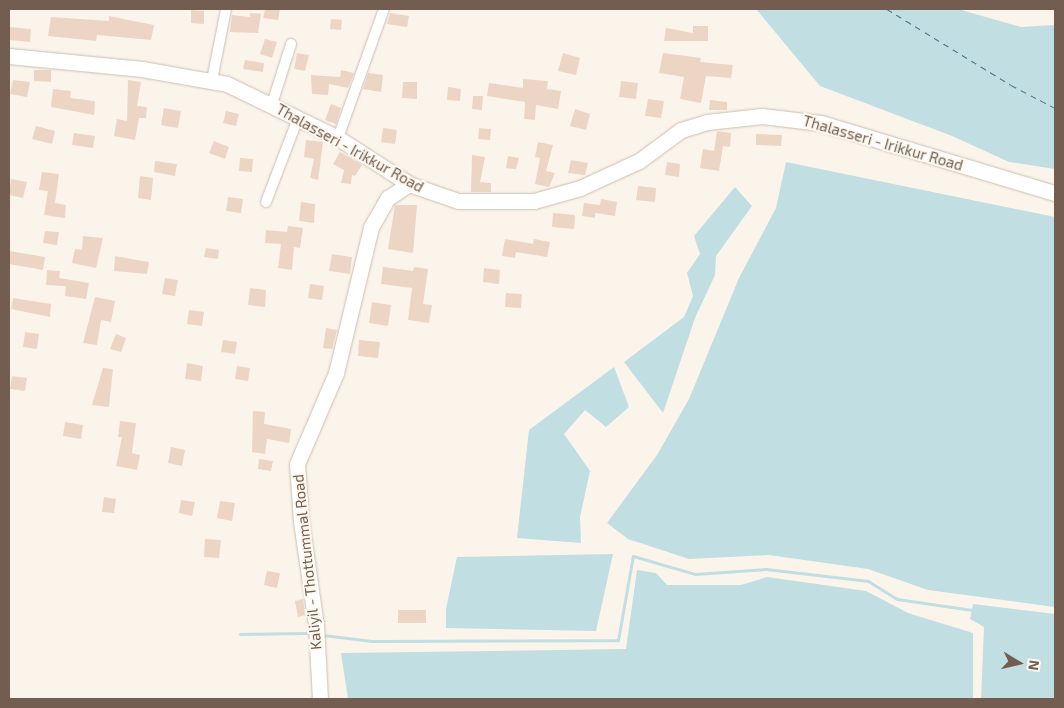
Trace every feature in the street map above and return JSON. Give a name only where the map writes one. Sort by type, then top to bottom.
[{"type":"main road","name":"Thalasseri - Irikkur Road","points":[[9,56],[142,69],[212,80],[272,104],[338,138],[409,184],[458,201],[534,201],[580,188],[618,172],[639,161],[682,130],[707,122],[762,116],[821,123],[1055,193]]},
{"type":"main road","name":"Kaliyil - Thottummal Road","points":[[321,699],[316,625],[301,521],[297,464],[336,373],[371,227],[388,198],[409,184]]},
{"type":"street","points":[[212,80],[226,9]]},
{"type":"street","points":[[338,138],[384,9]]},
{"type":"street","points":[[272,104],[291,44]]},
{"type":"street","points":[[266,202],[298,118]]},
{"type":"water","points":[[756,9],[958,9],[1021,27],[1055,25],[1055,169],[1009,162],[952,136],[820,86]]},
{"type":"water","points":[[786,162],[1055,217],[1055,607],[928,590],[868,569],[769,555],[689,559],[628,539],[607,523],[657,455],[689,399],[739,278],[776,208]]},
{"type":"water","points":[[735,187],[752,206],[716,256],[715,275],[695,318],[663,413],[624,362],[684,317],[693,296],[687,273],[700,254],[694,236]]},
{"type":"water","points":[[614,367],[629,407],[606,427],[585,410],[564,434],[590,471],[580,517],[581,543],[517,538],[529,430]]},
{"type":"water","points":[[613,554],[596,631],[446,628],[446,609],[457,557]]},
{"type":"water","points":[[637,570],[656,573],[667,585],[741,585],[767,577],[866,591],[908,613],[973,633],[973,699],[348,699],[341,653],[626,649]]},
{"type":"water","points":[[973,604],[1055,614],[1055,699],[981,699],[984,627],[970,619]]},
{"type":"building","points":[[265,9],[280,9],[278,20],[263,18]]},
{"type":"building","points":[[191,10],[204,11],[204,24],[191,23]]},
{"type":"building","points":[[250,13],[261,14],[258,33],[230,32],[232,15],[250,17]]},
{"type":"building","points":[[390,13],[409,16],[407,27],[387,24]]},
{"type":"building","points":[[109,16],[154,25],[151,40],[97,35],[96,41],[48,36],[51,17],[109,21]]},
{"type":"building","points":[[331,19],[342,20],[341,30],[330,29]]},
{"type":"building","points":[[693,26],[708,26],[708,41],[664,41],[666,28],[693,33]]},
{"type":"building","points":[[9,27],[31,29],[30,42],[9,40]]},
{"type":"building","points":[[265,39],[277,42],[272,58],[260,54]]},
{"type":"building","points":[[297,53],[309,55],[305,71],[294,69]]},
{"type":"building","points":[[563,53],[580,58],[576,75],[558,71]]},
{"type":"building","points":[[663,53],[701,58],[700,62],[733,65],[731,78],[706,76],[701,103],[680,99],[684,77],[659,73]]},
{"type":"building","points":[[245,60],[264,63],[263,72],[243,69]]},
{"type":"building","points":[[34,70],[51,70],[51,82],[34,81]]},
{"type":"building","points":[[341,70],[354,73],[348,88],[329,84],[328,95],[312,94],[311,75],[340,77]]},
{"type":"building","points":[[368,73],[383,75],[381,92],[363,89]]},
{"type":"building","points":[[523,79],[548,81],[547,89],[561,91],[558,109],[536,105],[535,120],[524,119],[525,102],[487,96],[489,83],[523,88]]},
{"type":"building","points":[[13,80],[30,82],[27,97],[10,94]]},
{"type":"building","points":[[128,80],[141,82],[137,106],[147,107],[146,118],[139,118],[135,140],[114,136],[117,119],[127,121]]},
{"type":"building","points":[[621,81],[638,83],[636,99],[619,97]]},
{"type":"building","points":[[403,82],[417,82],[417,99],[402,98]]},
{"type":"building","points":[[448,87],[461,89],[460,101],[447,100]]},
{"type":"building","points":[[53,89],[71,91],[70,98],[95,101],[94,115],[51,107]]},
{"type":"building","points":[[473,96],[483,96],[482,110],[472,109]]},
{"type":"building","points":[[648,99],[664,101],[661,118],[645,116]]},
{"type":"building","points":[[710,100],[727,102],[727,110],[709,110]]},
{"type":"building","points":[[331,104],[341,108],[336,124],[325,120]]},
{"type":"building","points":[[164,108],[181,111],[178,128],[161,125]]},
{"type":"building","points":[[575,109],[590,114],[586,130],[570,126]]},
{"type":"building","points":[[226,111],[239,114],[236,126],[223,123]]},
{"type":"building","points":[[36,126],[55,131],[52,144],[32,139]]},
{"type":"building","points":[[383,128],[397,130],[395,144],[381,142]]},
{"type":"building","points":[[479,128],[491,129],[490,140],[478,139]]},
{"type":"building","points":[[717,131],[731,133],[730,147],[723,146],[719,171],[700,168],[703,149],[714,151]]},
{"type":"building","points":[[74,133],[95,136],[93,148],[72,145]]},
{"type":"building","points":[[756,134],[782,135],[781,146],[756,145]]},
{"type":"building","points":[[306,140],[323,142],[318,180],[310,178],[314,159],[304,157]]},
{"type":"building","points":[[214,141],[229,147],[225,159],[209,153]]},
{"type":"building","points":[[538,142],[553,145],[546,171],[555,173],[549,187],[535,184],[540,158],[535,157]]},
{"type":"building","points":[[340,152],[362,165],[355,176],[352,175],[351,184],[341,183],[344,170],[333,164]]},
{"type":"building","points":[[472,155],[485,157],[480,182],[491,183],[491,192],[471,192]]},
{"type":"building","points":[[508,156],[519,158],[516,169],[506,168]]},
{"type":"building","points":[[240,158],[253,159],[252,172],[239,171]]},
{"type":"building","points":[[571,160],[588,163],[585,175],[568,173]]},
{"type":"building","points":[[155,161],[177,164],[175,176],[154,172]]},
{"type":"building","points":[[667,162],[680,164],[679,177],[665,175]]},
{"type":"building","points":[[42,172],[59,174],[55,203],[66,205],[65,218],[44,215],[48,191],[39,190]]},
{"type":"building","points":[[140,176],[153,178],[151,200],[138,198]]},
{"type":"building","points":[[11,179],[27,182],[23,198],[9,195]]},
{"type":"building","points":[[638,186],[656,188],[655,202],[636,200]]},
{"type":"building","points":[[228,197],[243,199],[241,213],[226,211]]},
{"type":"building","points":[[601,199],[617,202],[615,216],[595,213],[595,218],[582,216],[584,203],[600,205]]},
{"type":"building","points":[[301,202],[315,204],[314,223],[299,221]]},
{"type":"building","points":[[395,205],[417,205],[413,253],[388,249]]},
{"type":"building","points":[[553,213],[575,215],[574,229],[552,227]]},
{"type":"building","points":[[288,226],[303,228],[300,248],[294,247],[292,270],[278,268],[281,244],[265,243],[266,230],[287,232]]},
{"type":"building","points":[[45,231],[59,232],[57,245],[43,243]]},
{"type":"building","points":[[83,236],[103,238],[96,268],[72,263],[75,249],[82,250]]},
{"type":"building","points":[[505,239],[533,244],[534,239],[550,242],[547,257],[516,252],[515,258],[502,256]]},
{"type":"building","points":[[206,248],[219,250],[218,259],[204,257]]},
{"type":"building","points":[[9,251],[45,257],[43,270],[9,264]]},
{"type":"building","points":[[332,254],[352,257],[350,274],[329,271]]},
{"type":"building","points":[[115,256],[149,262],[147,274],[114,271]]},
{"type":"building","points":[[383,267],[413,271],[414,267],[428,269],[423,304],[432,305],[429,323],[408,320],[412,288],[381,284]]},
{"type":"building","points":[[484,268],[500,270],[499,284],[483,282]]},
{"type":"building","points":[[47,270],[60,271],[59,278],[89,283],[86,299],[65,296],[66,286],[46,285]]},
{"type":"building","points":[[165,278],[178,280],[175,296],[162,294]]},
{"type":"building","points":[[310,284],[324,286],[322,300],[308,298]]},
{"type":"building","points":[[250,288],[266,290],[265,307],[248,305]]},
{"type":"building","points":[[506,293],[522,294],[521,308],[505,307]]},
{"type":"building","points":[[95,297],[115,301],[111,322],[101,320],[97,345],[83,343]]},
{"type":"building","points":[[13,298],[51,304],[50,317],[11,309]]},
{"type":"building","points":[[372,302],[391,305],[388,326],[369,323]]},
{"type":"building","points":[[189,310],[204,312],[202,326],[187,324]]},
{"type":"building","points":[[326,328],[337,330],[332,349],[323,348]]},
{"type":"building","points":[[25,332],[39,334],[37,349],[23,347]]},
{"type":"building","points":[[116,334],[126,338],[121,352],[110,349]]},
{"type":"building","points":[[223,340],[237,342],[235,354],[221,352]]},
{"type":"building","points":[[359,340],[380,342],[378,358],[358,356]]},
{"type":"building","points":[[187,363],[203,366],[201,381],[185,379]]},
{"type":"building","points":[[237,366],[250,368],[248,381],[235,379]]},
{"type":"building","points":[[103,368],[113,369],[109,407],[92,405]]},
{"type":"building","points":[[12,376],[27,378],[25,391],[10,389]]},
{"type":"building","points":[[253,411],[265,412],[264,424],[291,429],[289,443],[267,439],[265,454],[252,452]]},
{"type":"building","points":[[120,421],[136,423],[132,453],[140,455],[137,470],[116,466],[122,437],[118,437]]},
{"type":"building","points":[[65,422],[83,425],[81,439],[63,436]]},
{"type":"building","points":[[171,447],[185,450],[182,466],[168,463]]},
{"type":"building","points":[[259,459],[273,461],[271,471],[258,469]]},
{"type":"building","points":[[104,497],[116,499],[114,513],[102,512]]},
{"type":"building","points":[[181,500],[195,502],[192,516],[179,513]]},
{"type":"building","points":[[220,501],[235,503],[232,521],[217,518]]},
{"type":"building","points":[[205,539],[221,540],[219,558],[204,557]]},
{"type":"building","points":[[267,571],[280,573],[277,588],[264,585]]},
{"type":"building","points":[[303,599],[305,615],[298,617],[295,601]]},
{"type":"building","points":[[398,610],[426,610],[426,623],[398,623]]},
{"type":"waterway","points":[[323,635],[372,641],[618,640],[633,556],[695,574],[766,569],[868,581],[897,599],[972,610]]},
{"type":"waterway","points":[[240,634],[308,633]]},
{"type":"ferry route","points":[[887,9],[1011,85],[1055,108]]}]
